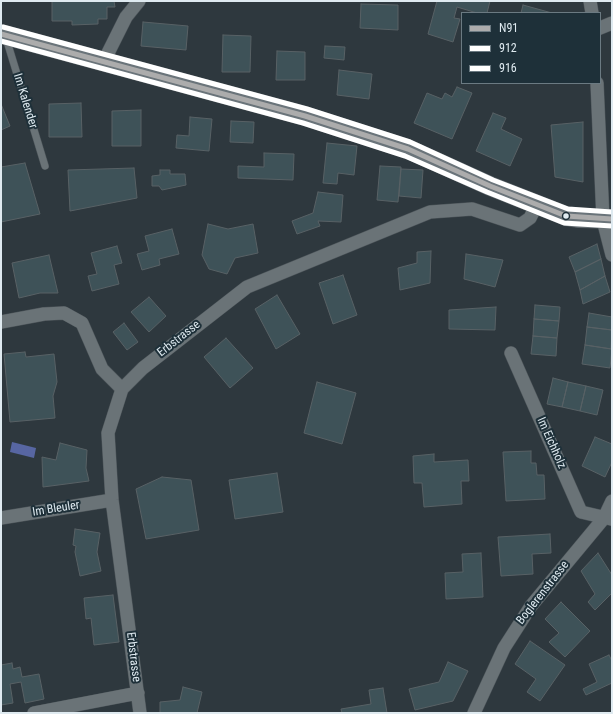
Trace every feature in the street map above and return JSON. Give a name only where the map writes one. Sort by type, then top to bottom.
[{"type":"main road","points":[[3,35],[305,116],[408,149],[537,204],[574,218],[608,219]]},
{"type":"street","points":[[104,61],[126,17],[139,1]]},
{"type":"street","points":[[590,1],[592,12]]},
{"type":"street","points":[[601,28],[612,23]]},
{"type":"street","points":[[597,84],[612,255]]},
{"type":"street","name":"Erbstrasse","points":[[140,713],[112,500],[108,433],[122,390],[142,368],[247,286],[430,212],[472,209],[520,225],[530,218],[537,204]]},
{"type":"street","points":[[1,322],[44,314],[64,313],[82,323],[102,369],[122,390]]},
{"type":"street","name":"Im Eichholz","points":[[511,353],[581,512],[608,518]]},
{"type":"street","name":"Im Bleuler","points":[[1,518],[112,500]]},
{"type":"street","name":"Boglerenstrasse","points":[[474,713],[504,648],[531,606],[608,518],[612,501]]},
{"type":"street","points":[[34,713],[138,693]]},
{"type":"lane","name":"Im Kalender","points":[[3,35],[45,166]]},
{"type":"water","points":[[12,442],[36,448],[34,458],[10,452]]},
{"type":"building","points":[[52,1],[114,1],[115,7],[107,7],[107,19],[98,19],[98,24],[72,25],[72,21],[52,21]]},
{"type":"building","points":[[437,1],[490,1],[487,12],[474,12],[457,7],[454,18],[460,19],[453,42],[428,34]]},
{"type":"building","points":[[361,4],[398,5],[398,30],[360,28]]},
{"type":"building","points":[[523,5],[548,12],[521,12]]},
{"type":"building","points":[[143,22],[188,26],[186,50],[141,46]]},
{"type":"building","points":[[223,35],[251,36],[250,72],[222,72]]},
{"type":"building","points":[[325,46],[345,47],[344,60],[324,58]]},
{"type":"building","points":[[277,51],[305,52],[305,80],[276,80]]},
{"type":"building","points":[[339,70],[372,74],[369,99],[337,95]]},
{"type":"building","points":[[457,87],[472,93],[452,139],[414,123],[427,93],[442,99],[445,93],[452,97]]},
{"type":"building","points":[[81,103],[82,137],[49,137],[49,104]]},
{"type":"building","points":[[1,104],[10,126],[1,130]]},
{"type":"building","points":[[141,110],[141,146],[112,146],[112,111]]},
{"type":"building","points":[[493,113],[506,118],[501,129],[522,139],[510,166],[476,151]]},
{"type":"building","points":[[190,117],[212,119],[209,151],[176,148],[177,135],[189,136]]},
{"type":"building","points":[[231,121],[254,122],[253,143],[230,142]]},
{"type":"building","points":[[583,122],[583,182],[555,177],[551,125]]},
{"type":"building","points":[[327,143],[357,146],[354,175],[338,173],[337,184],[323,183]]},
{"type":"building","points":[[264,153],[294,154],[293,180],[238,178],[238,166],[264,167]]},
{"type":"building","points":[[25,163],[40,214],[1,222],[1,167]]},
{"type":"building","points":[[380,166],[401,167],[398,202],[377,200]]},
{"type":"building","points":[[134,168],[137,198],[70,211],[68,170]]},
{"type":"building","points":[[401,169],[423,170],[421,198],[399,196]]},
{"type":"building","points":[[160,170],[170,170],[170,174],[185,174],[186,185],[162,190],[159,186],[152,186],[152,176],[160,175]]},
{"type":"building","points":[[318,192],[343,195],[341,222],[318,221],[320,226],[297,234],[292,221],[313,213]]},
{"type":"building","points":[[208,224],[228,229],[253,224],[258,253],[235,258],[227,274],[209,269],[202,255]]},
{"type":"building","points":[[172,229],[179,254],[159,259],[160,265],[142,270],[137,254],[149,251],[145,236]]},
{"type":"building","points":[[597,244],[601,259],[575,272],[569,257]]},
{"type":"building","points":[[117,246],[122,263],[114,265],[119,284],[92,291],[88,276],[97,274],[91,253]]},
{"type":"building","points":[[431,251],[430,283],[400,290],[398,268],[417,263],[417,252]]},
{"type":"building","points":[[466,254],[503,260],[495,287],[464,279]]},
{"type":"building","points":[[49,255],[58,293],[40,293],[19,298],[12,263]]},
{"type":"building","points":[[601,259],[605,276],[580,290],[575,272]]},
{"type":"building","points":[[343,275],[357,315],[333,324],[319,283]]},
{"type":"building","points":[[605,276],[610,292],[583,304],[580,290]]},
{"type":"building","points":[[277,295],[300,334],[276,349],[255,309]]},
{"type":"building","points":[[149,297],[166,316],[149,332],[131,312]]},
{"type":"building","points":[[535,305],[560,307],[559,321],[534,319]]},
{"type":"building","points":[[496,307],[495,330],[449,329],[449,310]]},
{"type":"building","points":[[589,313],[612,317],[612,330],[587,327]]},
{"type":"building","points":[[534,319],[559,321],[557,338],[533,336]]},
{"type":"building","points":[[124,323],[138,342],[127,350],[113,332]]},
{"type":"building","points":[[587,327],[612,330],[611,349],[585,345]]},
{"type":"building","points":[[533,336],[557,338],[556,356],[531,354]]},
{"type":"building","points":[[226,338],[253,368],[230,388],[204,357]]},
{"type":"building","points":[[585,345],[612,349],[610,368],[582,364]]},
{"type":"building","points":[[25,352],[26,357],[54,354],[57,382],[53,396],[55,418],[10,422],[4,354]]},
{"type":"building","points":[[553,378],[568,382],[562,407],[547,404]]},
{"type":"building","points":[[317,382],[356,393],[342,444],[304,433]]},
{"type":"building","points":[[568,382],[586,386],[580,411],[562,407]]},
{"type":"building","points":[[586,386],[603,390],[597,415],[580,411]]},
{"type":"building","points":[[595,437],[612,444],[612,462],[605,477],[582,466]]},
{"type":"building","points":[[60,443],[87,450],[86,468],[89,481],[43,487],[42,457],[56,460]]},
{"type":"building","points":[[531,451],[531,463],[536,463],[537,475],[544,475],[545,499],[506,501],[503,452]]},
{"type":"building","points":[[434,454],[434,462],[468,460],[469,481],[461,481],[462,504],[424,507],[422,483],[414,483],[413,456]]},
{"type":"building","points":[[277,473],[283,512],[235,519],[229,480]]},
{"type":"building","points":[[162,477],[191,480],[199,530],[146,539],[136,489]]},
{"type":"building","points":[[75,529],[100,533],[97,552],[101,571],[80,576],[75,552],[76,546],[73,545]]},
{"type":"building","points":[[550,534],[551,553],[532,554],[533,574],[501,576],[498,537]]},
{"type":"building","points":[[481,553],[483,597],[446,599],[445,573],[463,572],[462,554]]},
{"type":"building","points":[[598,553],[612,575],[612,593],[595,610],[588,602],[595,594],[581,571]]},
{"type":"building","points":[[113,595],[119,642],[94,645],[91,618],[86,619],[84,598]]},
{"type":"building","points":[[561,602],[590,631],[565,657],[549,642],[559,633],[545,619]]},
{"type":"building","points":[[530,641],[565,665],[540,701],[527,692],[536,679],[515,664]]},
{"type":"building","points":[[609,655],[612,661],[612,683],[586,695],[583,689],[597,682],[589,664]]},
{"type":"building","points":[[448,662],[468,671],[453,701],[415,710],[409,689],[439,682]]},
{"type":"building","points":[[12,663],[13,669],[20,667],[22,677],[39,674],[44,699],[25,703],[21,682],[10,684],[13,703],[1,705],[1,665]]},
{"type":"building","points":[[183,687],[202,692],[197,713],[160,713],[160,702],[180,700]]},
{"type":"building","points":[[383,688],[387,713],[342,713],[341,709],[371,704],[369,690]]},
{"type":"transit line","name":"916","points":[[3,27],[307,109],[410,142],[493,180],[568,209],[612,212]]},
{"type":"transit line","name":"N91","points":[[1,34],[305,116],[408,149],[490,186],[566,216],[612,219]]},
{"type":"transit line","name":"912","points":[[1,41],[303,123],[405,156],[487,192],[564,223],[612,226]]}]
